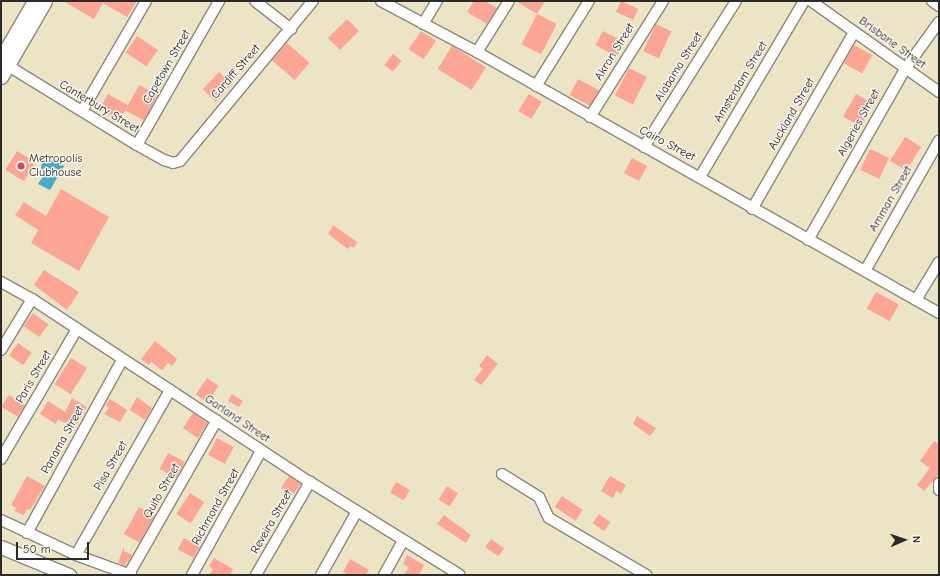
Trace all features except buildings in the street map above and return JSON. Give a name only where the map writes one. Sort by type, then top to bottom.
[{"type":"main road","points":[[3,66],[34,1]]},
{"type":"main road","points":[[3,66],[45,1]]},
{"type":"main road","points":[[1,547],[69,575]]},
{"type":"street","points":[[82,111],[146,1]]},
{"type":"street","name":"Capetown Street","points":[[137,145],[219,1]]},
{"type":"street","points":[[255,1],[291,29]]},
{"type":"street","name":"Cardiff Street","points":[[180,161],[313,1]]},
{"type":"street","name":"Cairo Street","points":[[381,1],[477,52],[590,117],[700,177],[752,209],[939,313]]},
{"type":"street","points":[[424,24],[437,1]]},
{"type":"street","points":[[477,52],[509,1]]},
{"type":"street","points":[[536,86],[589,1]]},
{"type":"street","name":"Akron Street","points":[[590,117],[663,1]]},
{"type":"street","name":"Alabama Street","points":[[644,147],[736,1]]},
{"type":"street","name":"Amsterdam Street","points":[[700,177],[804,1]]},
{"type":"street","name":"Brisbane Street","points":[[811,1],[939,92]]},
{"type":"street","points":[[932,1],[939,6]]},
{"type":"street","name":"Algeries Street","points":[[808,240],[905,69],[939,22]]},
{"type":"street","name":"Auckland Street","points":[[752,209],[854,32]]},
{"type":"street","name":"Canterbury Street","points":[[3,66],[169,163],[180,161]]},
{"type":"street","name":"Amman Street","points":[[865,271],[939,141]]},
{"type":"street","points":[[916,300],[939,262]]},
{"type":"street","name":"Garland Street","points":[[1,282],[32,299],[122,360],[217,420],[261,451],[456,574]]},
{"type":"street","points":[[1,350],[32,299]]},
{"type":"street","name":"Paris Street","points":[[1,459],[77,329]]},
{"type":"street","name":"Panama Street","points":[[28,533],[122,360]]},
{"type":"street","name":"Pisa Street","points":[[76,555],[170,390]]},
{"type":"street","name":"Quito Street","points":[[130,575],[217,420]]},
{"type":"street","name":"Richmond Street","points":[[192,575],[261,451]]},
{"type":"street","points":[[502,474],[542,500],[549,518],[646,575]]},
{"type":"street","name":"Reveira Street","points":[[256,575],[310,482]]},
{"type":"street","points":[[939,484],[939,490]]},
{"type":"street","points":[[321,575],[356,511]]},
{"type":"street","points":[[1,520],[76,555],[130,575]]},
{"type":"street","points":[[384,575],[403,541]]},
{"type":"water","points":[[54,157],[64,166],[50,190],[38,184],[44,175],[41,168],[42,163],[47,159],[51,161]]},
{"type":"place","name":"Metropolis Clubhouse","points":[[21,166]]}]
